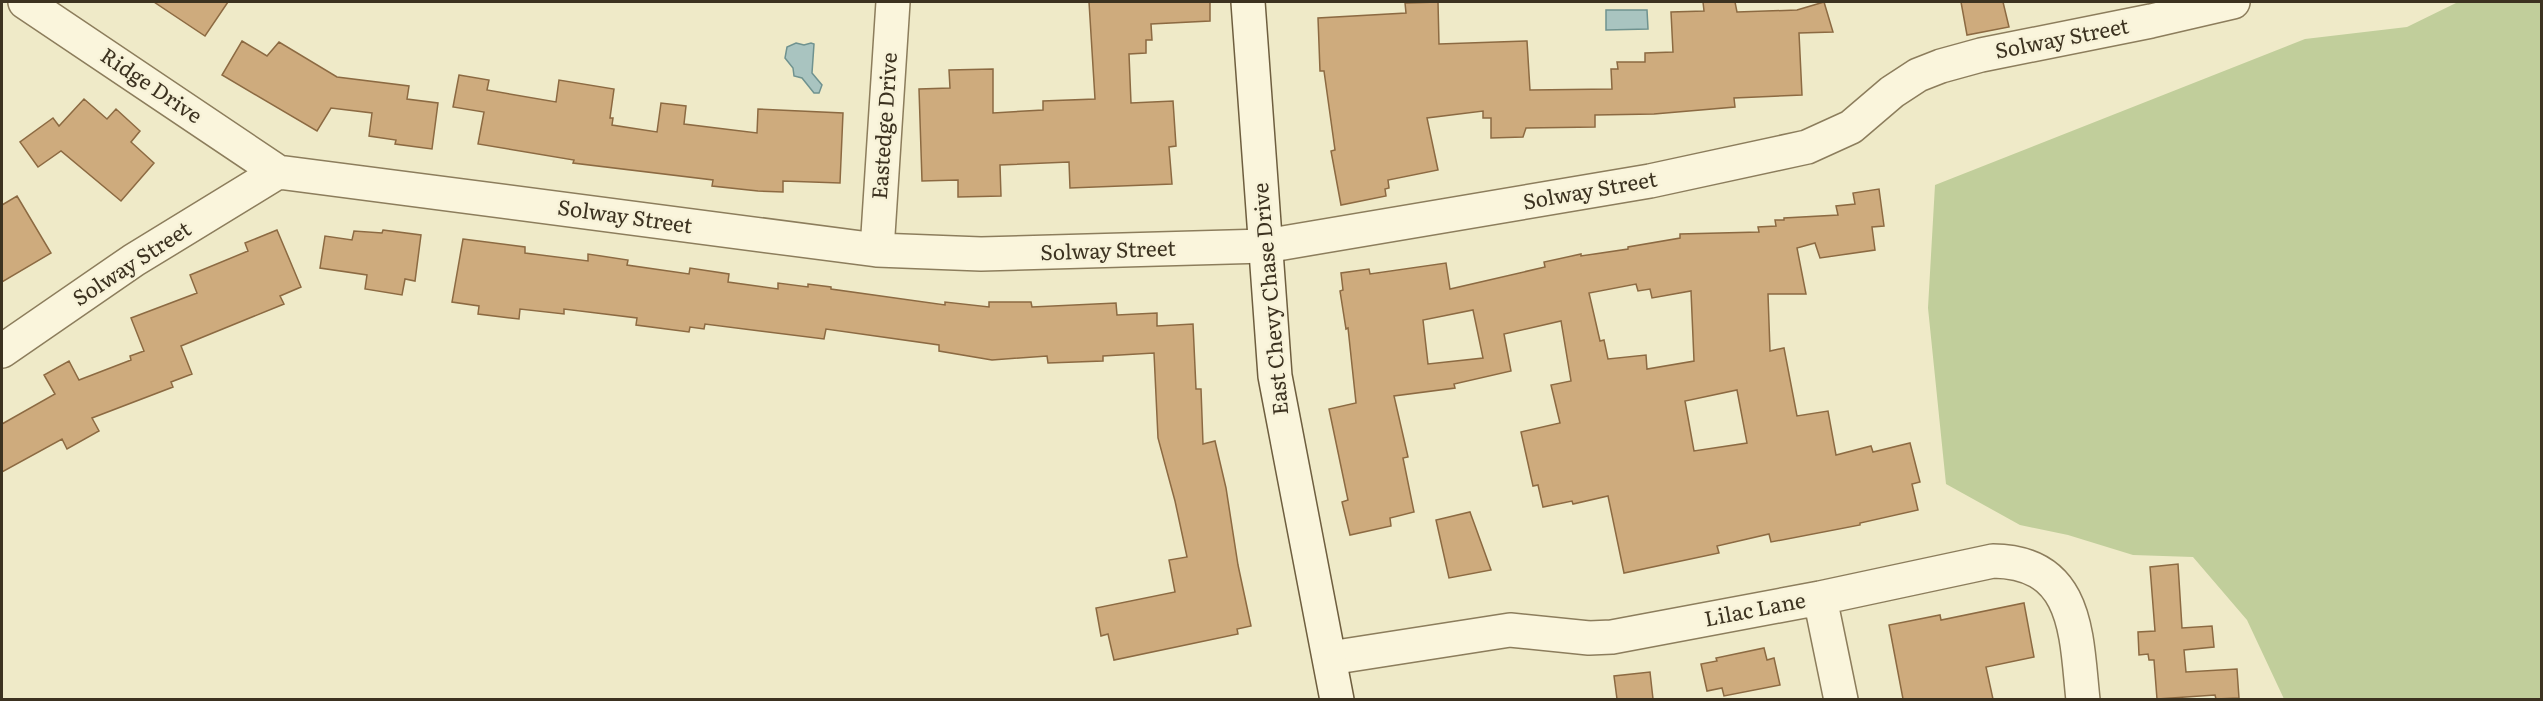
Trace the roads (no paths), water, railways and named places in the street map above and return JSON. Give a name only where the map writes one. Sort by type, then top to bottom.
[{"type":"street","name":"Ridge Drive","points":[[25,2],[278,172]]},
{"type":"street","name":"Eastedge Drive","points":[[878,250],[893,2]]},
{"type":"street","name":"East Chevy Chase Drive","points":[[1248,2],[1275,376],[1337,699]]},
{"type":"street","name":"Solway Street","points":[[2,351],[134,260],[278,172],[878,250],[981,254],[1265,246],[1650,181],[1807,147],[1851,127],[1892,92],[1918,75],[1941,66],[1980,55],[2233,2]]},
{"type":"street","name":"Lilac Lane","points":[[1330,658],[1510,630],[1589,638],[1612,637],[1993,561],[2007,561],[2030,567],[2040,573],[2054,585],[2071,611],[2083,699]]},
{"type":"street","points":[[1820,597],[1840,699]]},
{"type":"water","points":[[1606,10],[1647,10],[1648,29],[1606,30]]},
{"type":"water","points":[[796,43],[814,44],[812,73],[822,85],[819,93],[814,93],[802,78],[794,76],[793,68],[785,58],[787,47]]}]
